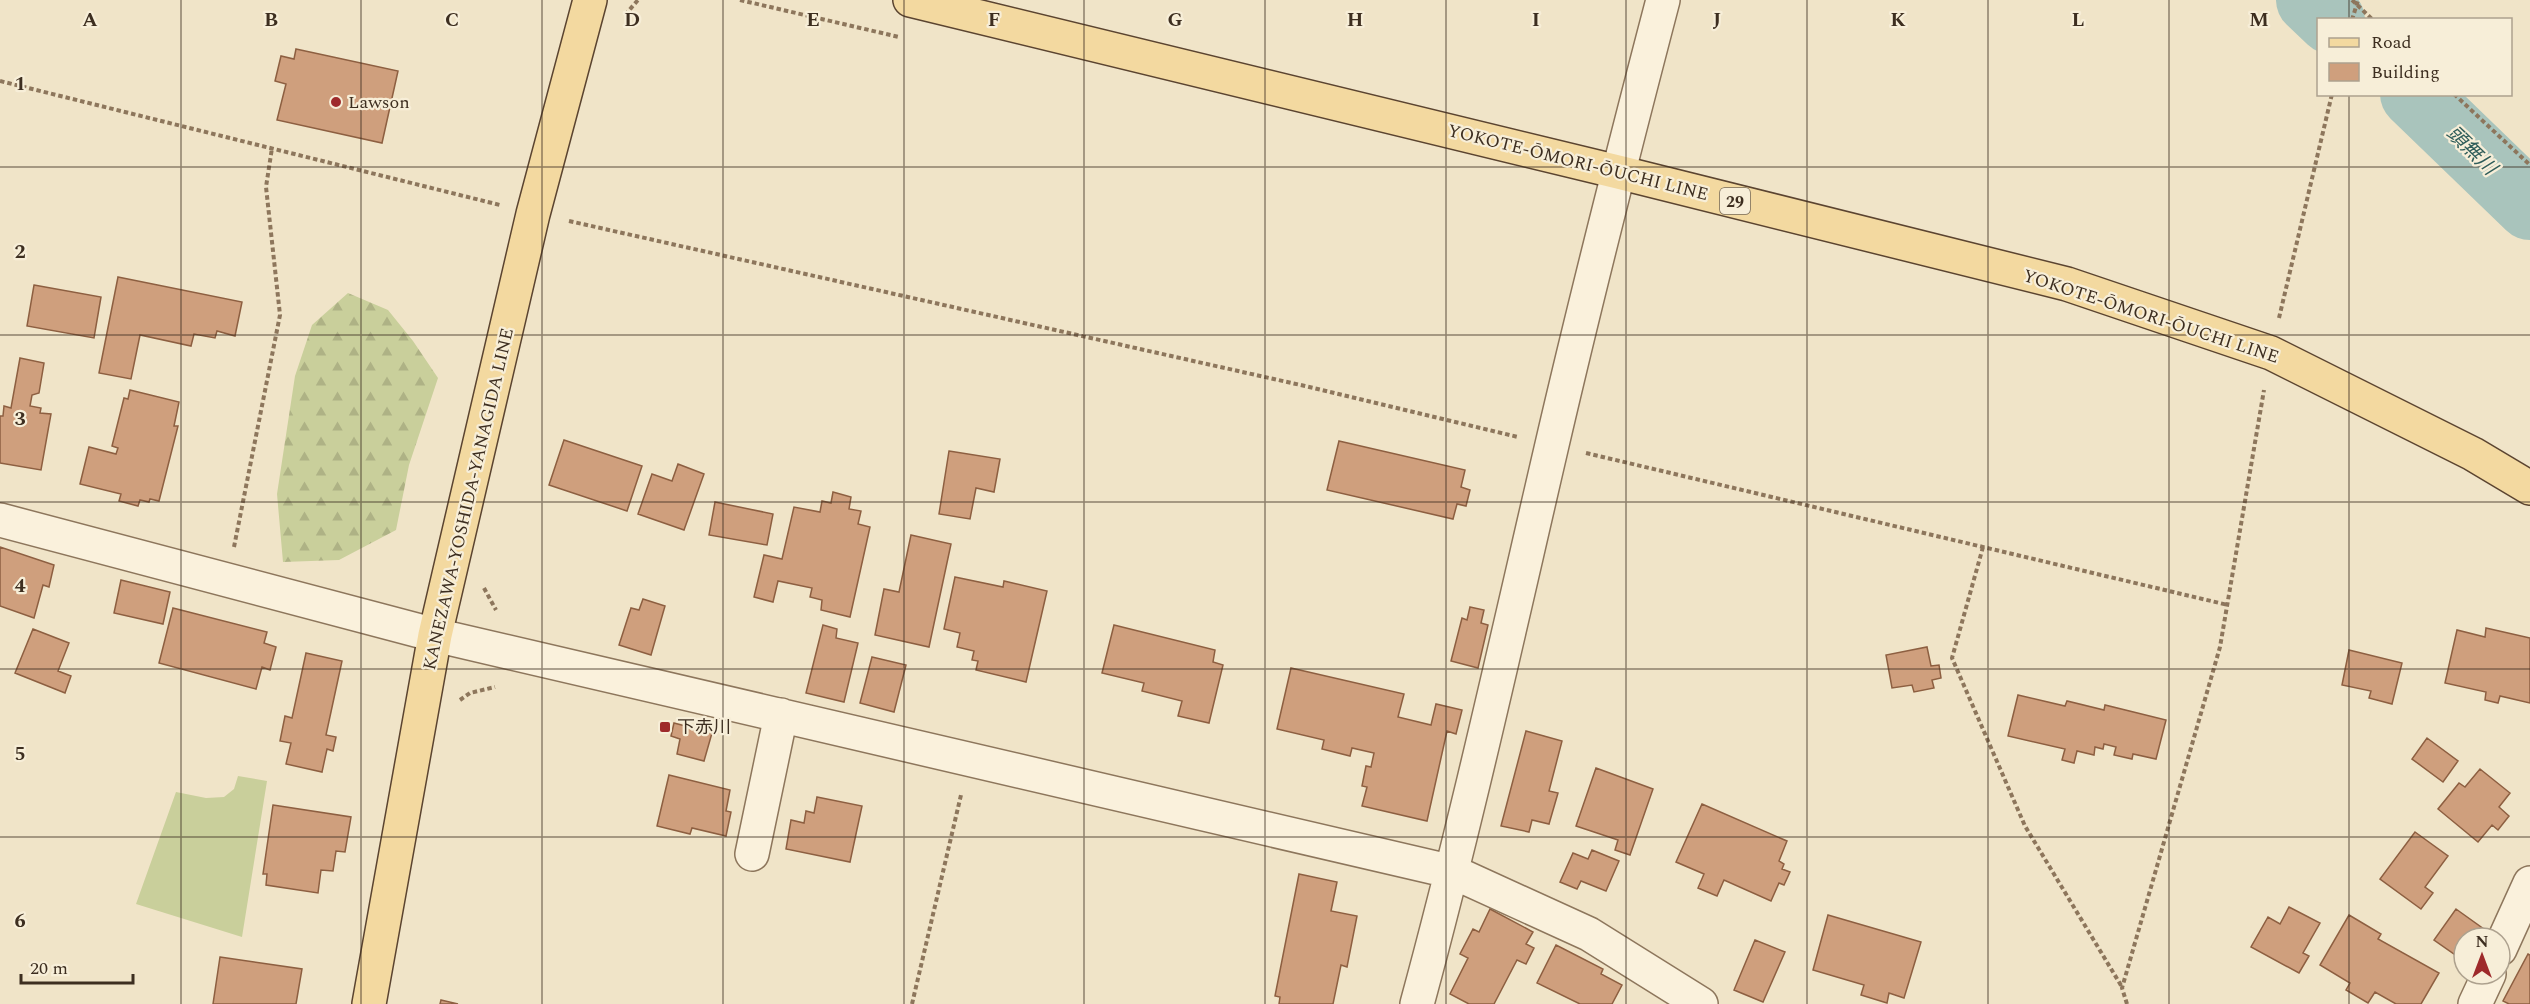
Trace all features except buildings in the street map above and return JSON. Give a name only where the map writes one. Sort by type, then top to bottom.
[{"type":"main road","name":"KANEZAWA-YOSHIDA-YANAGIDA LINE","points":[[369,1004],[435,635],[533,214],[590,0]]},
{"type":"main road","name":"YOKOTE-ŌMORI-ŌUCHI LINE","points":[[910,0],[2067,284],[2271,353],[2473,454],[2530,488]]},
{"type":"street","points":[[1418,1004],[1453,872],[1552,445],[1662,0]]},
{"type":"street","points":[[0,520],[435,635],[1453,872],[1588,934],[1701,1004]]},
{"type":"street","points":[[752,854],[781,715]]},
{"type":"street","points":[[2510,926],[2530,883]]},
{"type":"street","points":[[2475,1004],[2483,986]]},
{"type":"path","points":[[740,0],[902,37]]},
{"type":"path","points":[[2352,0],[2357,2],[2371,18]]},
{"type":"path","points":[[2353,18],[2357,2]]},
{"type":"path","points":[[0,81],[533,214],[1293,384],[2228,605]]},
{"type":"path","points":[[2122,988],[2220,647],[2271,353],[2332,96]]},
{"type":"path","points":[[2456,96],[2530,165]]},
{"type":"path","points":[[228,580],[280,315],[266,187],[272,148]]},
{"type":"path","points":[[2254,385],[2274,394]]},
{"type":"path","points":[[1983,547],[1952,658],[2025,826],[2122,988],[2127,1004]]},
{"type":"path","points":[[912,1004],[970,759]]},
{"type":"green space","points":[[348,293],[388,310],[438,378],[409,465],[396,530],[339,560],[283,562],[277,494],[295,376],[312,325]]},
{"type":"green space","points":[[238,776],[267,781],[242,937],[136,904],[176,792],[206,798],[224,797],[234,789]]},
{"type":"waterway","name":"頭無川","points":[[2310,0],[2329,18]]},
{"type":"waterway","name":"頭無川","points":[[2416,96],[2530,206]]},
{"type":"place","name":"Lawson","points":[[336,102]]},
{"type":"place","name":"下赤川","points":[[665,727]]}]
